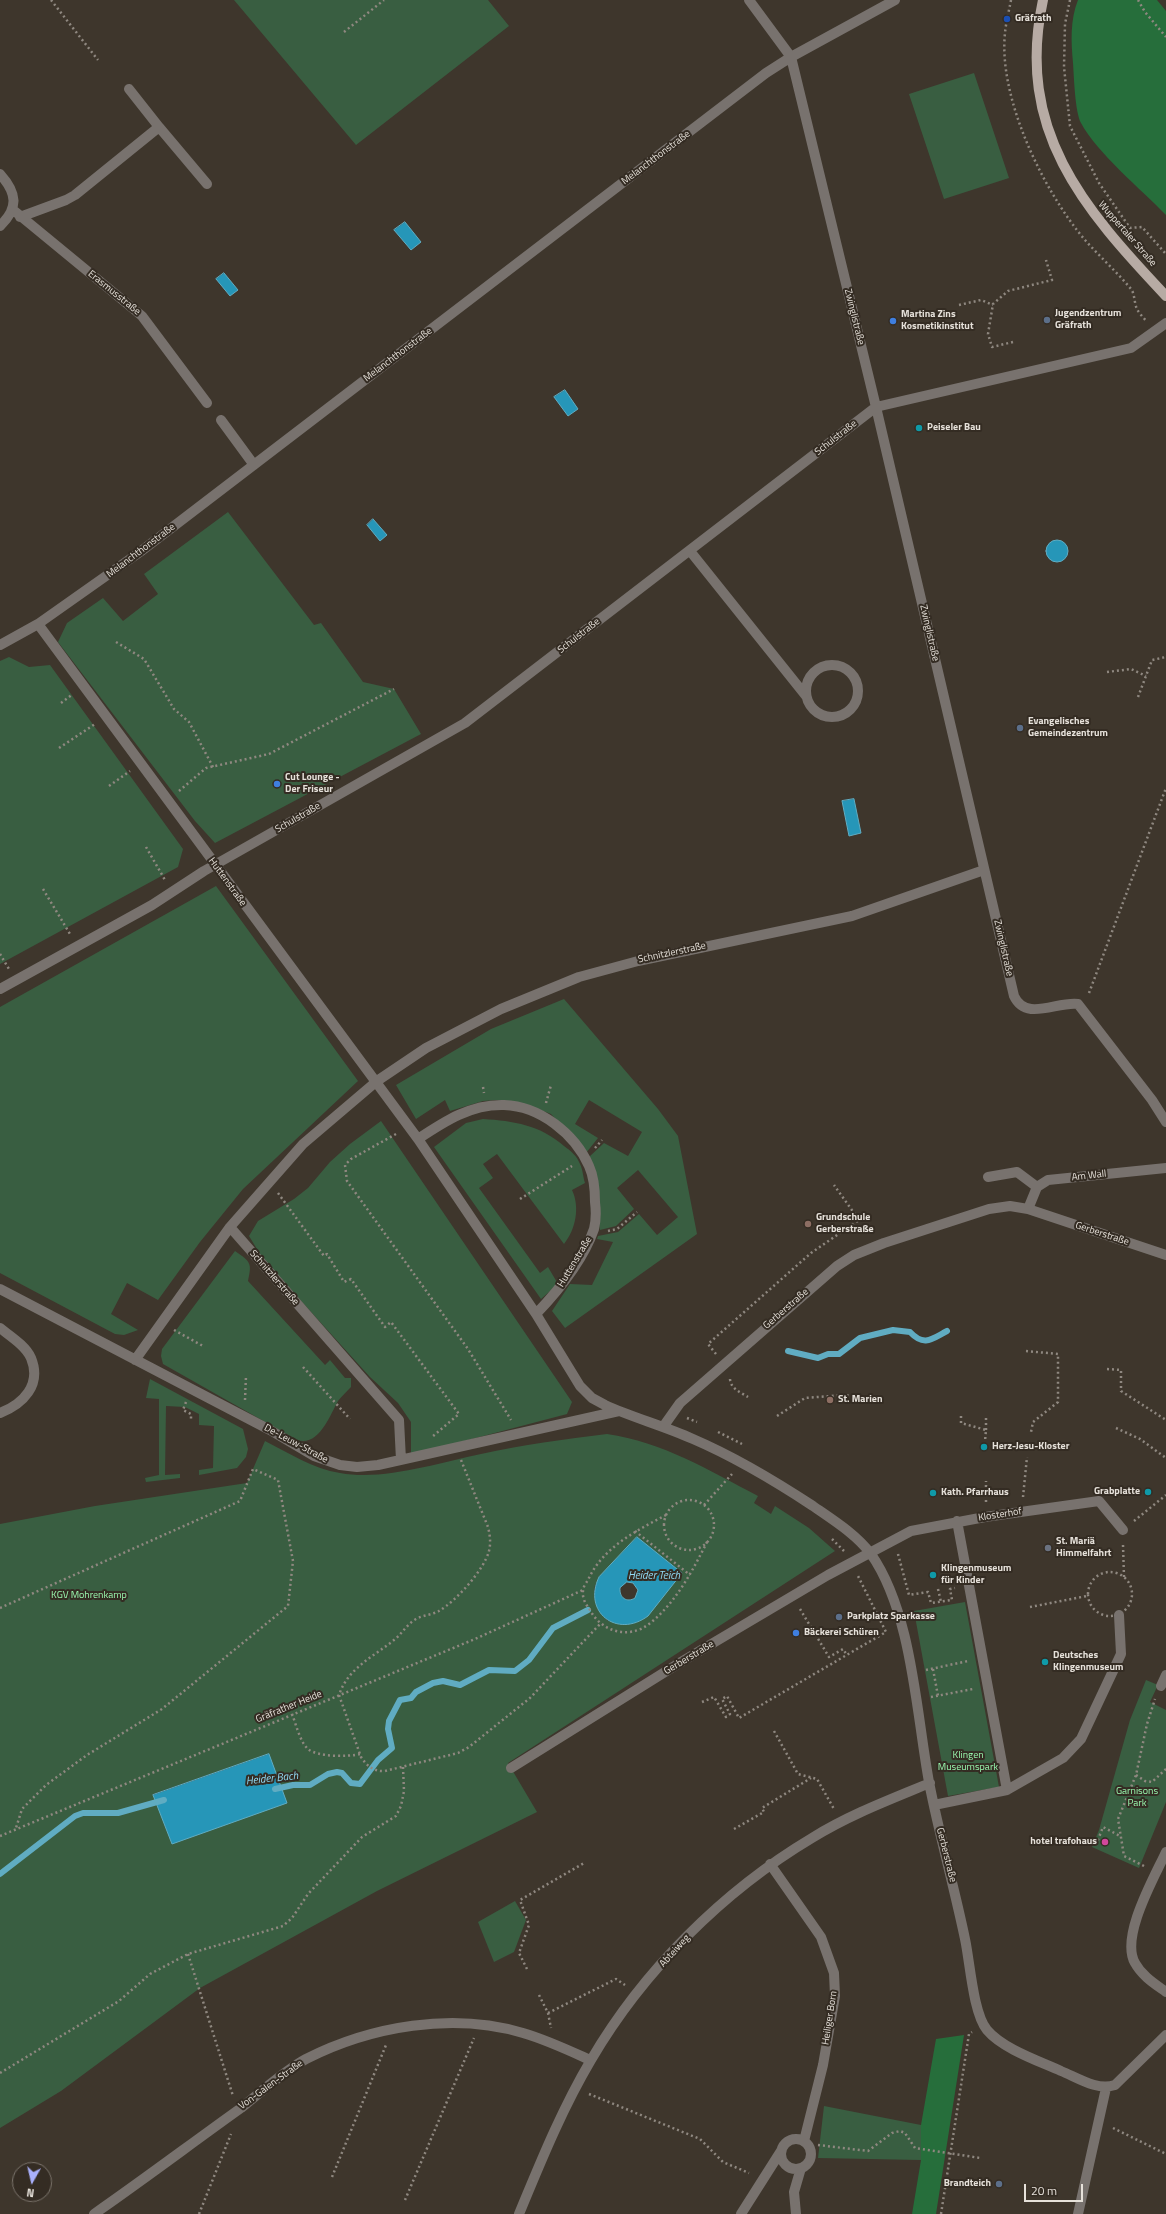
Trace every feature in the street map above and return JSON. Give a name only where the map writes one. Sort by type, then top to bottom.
[{"type":"main road","name":"Wuppertaler Straße","points":[[1044,0],[1038,38],[1039,75],[1042,105],[1054,145],[1069,178],[1096,218],[1119,246],[1166,296]]},
{"type":"street","points":[[749,0],[791,57]]},
{"type":"street","name":"Melanchthonstraße","points":[[0,645],[38,624],[134,557],[760,78],[791,57],[895,0]]},
{"type":"street","name":"Zwinglistraße","points":[[791,57],[876,407],[1014,996],[1017,1003],[1021,1006],[1040,1010],[1071,1003],[1078,1004],[1083,1009]]},
{"type":"street","points":[[128,89],[208,184]]},
{"type":"street","points":[[20,217],[76,195],[159,127]]},
{"type":"street","points":[[0,174],[12,191],[14,204],[6,220],[0,226]]},
{"type":"street","name":"Erasmusstraße","points":[[12,210],[142,316],[207,403]]},
{"type":"street","name":"Schulstraße","points":[[0,989],[77,947],[172,892],[215,865],[465,723],[876,407],[1131,348],[1166,323]]},
{"type":"street","points":[[221,420],[254,465]]},
{"type":"street","points":[[690,551],[806,696],[809,704],[819,713],[832,717],[840,715],[854,704],[857,687],[849,672],[834,666],[826,666],[812,674],[806,688],[806,696]]},
{"type":"street","name":"Huttenstraße","points":[[38,624],[215,865],[377,1081],[536,1314],[580,1386],[592,1398],[619,1411],[663,1427]]},
{"type":"street","name":"Schnitzlerstraße","points":[[400,1460],[400,1420],[230,1227],[302,1144],[377,1081],[426,1048],[501,1009],[579,977],[638,961],[852,916],[984,870]]},
{"type":"street","points":[[1083,1009],[1152,1100],[1166,1122]]},
{"type":"street","name":"Huttenstraße","points":[[418,1139],[449,1119],[464,1112],[503,1105],[518,1106],[548,1120],[564,1131],[585,1158],[590,1167],[594,1187],[596,1209],[592,1233],[563,1283],[536,1314]]},
{"type":"street","name":"Am Wall","points":[[1037,1187],[1048,1180],[1166,1168]]},
{"type":"street","points":[[988,1177],[1017,1172],[1037,1187],[1028,1209]]},
{"type":"street","name":"Gerberstraße","points":[[1106,2088],[1088,2082],[1012,2048],[995,2038],[983,2024],[978,2010],[955,1889],[934,1805],[901,1621],[890,1588],[870,1553],[858,1540],[838,1523],[795,1494],[713,1448],[663,1427],[680,1403],[837,1266],[854,1254],[884,1243],[1000,1206],[1028,1209],[1166,1255]]},
{"type":"street","points":[[135,1360],[230,1227]]},
{"type":"street","name":"De-Leuw-Straße","points":[[0,1288],[270,1430],[314,1456],[340,1465],[367,1467],[456,1449],[619,1411]]},
{"type":"street","points":[[0,1328],[24,1348],[31,1358],[34,1368],[33,1381],[23,1401],[15,1407],[0,1413]]},
{"type":"street","name":"Klosterhof","points":[[870,1553],[911,1531],[957,1521],[1099,1501],[1122,1530]]},
{"type":"street","points":[[957,1521],[1007,1790]]},
{"type":"street","name":"Gerberstraße","points":[[511,1768],[681,1662],[828,1575],[870,1553]]},
{"type":"street","points":[[934,1805],[1007,1790],[1063,1758],[1081,1739],[1121,1654],[1119,1615]]},
{"type":"street","points":[[1161,1686],[1166,1675]]},
{"type":"street","name":"Abteiweg","points":[[519,2214],[551,2134],[590,2060],[636,1994],[684,1940],[719,1905],[770,1864],[841,1821],[930,1783]]},
{"type":"street","points":[[1166,1852],[1136,1922],[1130,1945],[1134,1963],[1140,1971],[1166,1992]]},
{"type":"street","name":"Heiliger Born","points":[[770,1864],[821,1937],[834,1973],[835,1996],[823,2065],[806,2142],[810,2148],[811,2158],[801,2168],[794,2192],[796,2214]]},
{"type":"street","name":"Von-Galen-Straße","points":[[94,2214],[305,2060],[349,2041],[392,2030],[437,2024],[480,2025],[522,2033],[554,2043],[590,2060]]},
{"type":"street","points":[[1078,2214],[1106,2088],[1114,2085],[1166,2035]]},
{"type":"street","points":[[741,2214],[781,2151],[782,2146],[790,2140],[799,2138],[806,2142]]},
{"type":"street","points":[[781,2151],[781,2156],[786,2165],[790,2168],[801,2168]]},
{"type":"path","points":[[51,0],[98,60]]},
{"type":"path","points":[[344,32],[384,0]]},
{"type":"path","points":[[1070,0],[1065,24],[1064,67],[1070,126],[1099,183],[1130,228],[1142,227],[1166,254]]},
{"type":"path","points":[[1138,0],[1145,12],[1166,37]]},
{"type":"path","points":[[1013,342],[992,347],[988,334],[993,304],[1008,292],[1052,280],[1046,260]]},
{"type":"path","points":[[959,305],[981,300],[993,304]]},
{"type":"path","points":[[116,642],[144,659],[174,709],[189,722],[212,767]]},
{"type":"path","points":[[1138,697],[1152,660],[1166,658]]},
{"type":"path","points":[[1107,672],[1131,669],[1146,676]]},
{"type":"path","points":[[168,800],[206,768],[269,754],[394,689]]},
{"type":"path","points":[[59,748],[106,717]]},
{"type":"path","points":[[109,786],[141,764]]},
{"type":"path","points":[[1083,1009],[1166,788]]},
{"type":"path","points":[[146,847],[172,892]]},
{"type":"path","points":[[43,889],[77,947]]},
{"type":"path","points":[[408,1125],[351,1159],[345,1165],[347,1180],[468,1348],[520,1434]]},
{"type":"path","points":[[520,1199],[585,1158]]},
{"type":"path","points":[[269,1182],[324,1256],[327,1254],[344,1282],[351,1279],[386,1327],[391,1322],[459,1414],[430,1439]]},
{"type":"path","points":[[715,1352],[708,1344],[811,1253],[859,1220],[834,1186]]},
{"type":"path","points":[[592,1233],[617,1229],[637,1212]]},
{"type":"path","points":[[162,1322],[204,1346]]},
{"type":"path","points":[[1026,1351],[1058,1354],[1058,1402],[1033,1422],[1031,1432]]},
{"type":"path","points":[[725,1364],[732,1373],[730,1380],[731,1385],[748,1397]]},
{"type":"path","points":[[303,1367],[350,1419]]},
{"type":"path","points":[[1107,1369],[1121,1370],[1120,1392],[1166,1420]]},
{"type":"path","points":[[244,1417],[246,1376]]},
{"type":"path","points":[[777,1416],[805,1398],[844,1396],[871,1398]]},
{"type":"path","points":[[985,1441],[986,1415]]},
{"type":"path","points":[[962,1416],[962,1423],[986,1430]]},
{"type":"path","points":[[1116,1428],[1140,1439],[1166,1458]]},
{"type":"path","points":[[456,1449],[484,1515],[491,1538],[490,1549],[479,1570],[454,1600],[438,1611],[417,1619],[406,1626],[396,1640],[355,1669],[341,1687],[339,1695],[360,1754],[366,1765],[374,1770],[385,1771],[458,1753],[469,1747],[530,1698],[600,1624]]},
{"type":"path","points":[[1023,1500],[1027,1457]]},
{"type":"path","points":[[0,1608],[240,1501],[253,1469],[278,1480],[293,1561],[288,1606],[162,1709],[87,1755],[46,1785],[22,1809],[16,1828]]},
{"type":"path","points":[[704,1505],[723,1482],[732,1475]]},
{"type":"path","points":[[985,1517],[986,1481]]},
{"type":"path","points":[[1143,1514],[1166,1494]]},
{"type":"path","points":[[690,1500],[704,1505],[713,1518],[712,1534],[690,1575],[665,1608],[648,1625],[625,1633],[608,1629],[600,1624],[585,1602],[583,1590],[592,1571],[612,1547],[666,1515],[675,1504],[682,1501],[690,1500]]},
{"type":"path","points":[[666,1515],[664,1522],[667,1537],[679,1548],[694,1549],[708,1540]]},
{"type":"path","points":[[635,1532],[690,1575]]},
{"type":"path","points":[[1124,1560],[1124,1577]]},
{"type":"path","points":[[702,1702],[714,1697],[726,1717],[730,1714],[722,1699],[727,1696],[739,1718],[886,1632],[865,1592],[854,1562]]},
{"type":"path","points":[[1103,1573],[1118,1573],[1129,1583],[1132,1598],[1130,1605],[1119,1615],[1105,1617],[1098,1614],[1089,1603],[1087,1596],[1091,1582],[1103,1573]]},
{"type":"path","points":[[909,1595],[928,1592],[931,1603],[941,1602],[952,1600],[950,1589],[969,1585]]},
{"type":"path","points":[[938,1589],[941,1602]]},
{"type":"path","name":"Gräfrather Heide","points":[[0,1836],[16,1828],[475,1639],[583,1590]]},
{"type":"path","points":[[1030,1607],[1087,1596]]},
{"type":"path","points":[[802,1612],[829,1657],[843,1649],[847,1656]]},
{"type":"path","points":[[926,1670],[970,1661]]},
{"type":"path","points":[[933,1669],[938,1696]]},
{"type":"path","points":[[1157,1872],[1124,1856],[1118,1820],[1136,1775],[1147,1724],[1161,1686]]},
{"type":"path","points":[[930,1697],[975,1689]]},
{"type":"path","points":[[292,1714],[305,1745],[309,1750],[335,1756],[348,1757],[360,1754]]},
{"type":"path","points":[[774,1731],[798,1774],[811,1778],[817,1778],[841,1821]]},
{"type":"path","points":[[0,2073],[119,2001],[150,1974],[188,1954],[283,1926],[292,1918],[308,1894],[362,1838],[396,1816],[401,1806],[404,1791],[403,1767]]},
{"type":"path","points":[[1136,1775],[1145,1781],[1152,1782],[1166,1769]]},
{"type":"path","points":[[734,1829],[764,1812],[762,1808],[811,1778]]},
{"type":"path","points":[[1096,1845],[1103,1827],[1121,1836]]},
{"type":"path","points":[[527,1970],[519,1953],[529,1924],[520,1900],[584,1863]]},
{"type":"path","points":[[188,1954],[234,2096],[235,2123],[200,2214]]},
{"type":"path","points":[[539,1995],[548,2013],[616,1979],[636,1994]]},
{"type":"path","points":[[940,2214],[969,2034],[983,2024]]},
{"type":"path","points":[[405,2200],[480,2025]]},
{"type":"path","points":[[332,2177],[392,2030]]},
{"type":"path","points":[[576,2088],[700,2139],[723,2162],[762,2181]]},
{"type":"path","points":[[1099,2121],[1166,2154]]},
{"type":"path","points":[[806,2142],[868,2151],[892,2133],[900,2131],[905,2133],[915,2148],[980,2158]]},
{"type":"green space","points":[[234,0],[488,0],[509,26],[356,145]]},
{"type":"green space","points":[[1078,0],[1157,0],[1166,11],[1166,215],[1120,171],[1088,135],[1081,123],[1076,103],[1074,85],[1072,39],[1072,23]]},
{"type":"green space","points":[[974,73],[1009,178],[944,199],[909,94]]},
{"type":"green space","points":[[228,512],[314,625],[321,623],[363,682],[394,689],[421,734],[215,843],[195,821],[58,642],[67,623],[103,598],[123,621],[158,594],[144,574]]},
{"type":"green space","points":[[9,657],[29,667],[50,665],[183,849],[178,867],[0,964],[0,661]]},
{"type":"green space","points":[[216,886],[358,1081],[243,1189],[200,1242],[158,1300],[127,1283],[111,1314],[138,1330],[124,1335],[115,1334],[0,1273],[0,1007]]},
{"type":"green space","points":[[564,999],[658,1109],[678,1136],[697,1234],[565,1328],[552,1311],[570,1284],[592,1285],[613,1242],[597,1239],[598,1236],[618,1232],[639,1214],[657,1235],[678,1217],[638,1170],[617,1188],[634,1209],[616,1226],[600,1230],[589,1157],[604,1143],[628,1156],[642,1132],[589,1100],[575,1124],[598,1138],[586,1153],[551,1114],[527,1105],[496,1100],[483,1101],[450,1111],[445,1100],[416,1119],[396,1085],[491,1029]]},
{"type":"green space","points":[[483,1119],[526,1125],[546,1133],[574,1154],[582,1169],[585,1183],[572,1190],[576,1204],[576,1218],[571,1232],[564,1244],[497,1154],[483,1164],[493,1178],[479,1188],[540,1273],[548,1267],[558,1284],[541,1299],[434,1147],[466,1123]]},
{"type":"green space","points":[[381,1121],[572,1402],[567,1414],[411,1455],[411,1422],[398,1403],[370,1377],[260,1254],[249,1236],[258,1221],[294,1199],[308,1188],[330,1162],[350,1144]]},
{"type":"green space","points":[[235,1251],[249,1263],[250,1270],[248,1281],[325,1365],[330,1360],[345,1378],[351,1378],[351,1387],[338,1401],[323,1428],[312,1439],[305,1441],[297,1440],[163,1364],[161,1356],[162,1349]]},
{"type":"green space","points":[[150,1379],[243,1429],[248,1449],[246,1457],[237,1468],[199,1475],[199,1470],[213,1468],[214,1426],[199,1425],[199,1414],[185,1407],[166,1406],[165,1475],[180,1474],[180,1478],[146,1482],[145,1478],[159,1475],[159,1399],[146,1398]]},
{"type":"green space","name":"KGV Mohrenkamp","points":[[607,1434],[647,1443],[703,1467],[758,1496],[754,1503],[771,1514],[775,1506],[809,1528],[835,1551],[508,1763],[537,1812],[377,1891],[200,1988],[61,2091],[0,2128],[0,1524],[95,1506],[247,1483],[265,1441],[320,1468],[340,1473],[374,1475],[410,1470],[544,1442]],"holes":[[[637,1537],[682,1573],[608,1621],[598,1609],[596,1604],[594,1595],[595,1585]],[[269,1754],[172,1844],[153,1794]]]},
{"type":"green space","name":"Klingen Museumspark","points":[[965,1602],[999,1787],[948,1796],[914,1611]]},
{"type":"green space","name":"Garnisons Park","points":[[1146,1680],[1158,1685],[1150,1702],[1166,1710],[1166,1802],[1139,1868],[1092,1847],[1099,1830],[1130,1720]]},
{"type":"green space","points":[[515,1901],[526,1920],[514,1952],[494,1962],[478,1922]]},
{"type":"green space","points":[[964,2035],[936,2214],[912,2214],[921,2160],[921,2125],[936,2039]]},
{"type":"green space","points":[[824,2106],[921,2125],[921,2160],[818,2158]]},
{"type":"water","points":[[405,222],[421,242],[411,250],[394,230]]},
{"type":"water","points":[[224,273],[238,290],[230,296],[216,279]]},
{"type":"water","points":[[565,390],[578,409],[568,416],[554,397]]},
{"type":"water","points":[[373,519],[387,535],[380,541],[367,525]]},
{"type":"water","points":[[1057,540],[1065,543],[1068,551],[1065,559],[1057,562],[1049,559],[1046,551],[1049,543]]},
{"type":"water","points":[[854,799],[861,833],[849,836],[842,801]]},
{"type":"water","name":"Heider Teich","points":[[637,1537],[682,1573],[648,1616],[636,1622],[625,1625],[614,1623],[599,1611],[595,1601],[595,1590],[599,1577]],"holes":[[[627,1582],[633,1583],[638,1590],[635,1598],[626,1600],[622,1597],[620,1588]]]},
{"type":"water","points":[[269,1754],[287,1803],[172,1844],[153,1795]]},
{"type":"waterway","name":"Heider Bach","points":[[788,1351],[818,1358],[828,1354],[839,1354],[860,1338],[893,1330],[910,1332],[915,1337],[924,1340],[932,1339],[947,1331]]},
{"type":"waterway","name":"Heider Bach","points":[[275,1789],[293,1785],[310,1785],[328,1774],[337,1772],[342,1773],[351,1783],[360,1784],[378,1760],[392,1748],[388,1729],[389,1721],[400,1700],[411,1698],[416,1692],[433,1683],[443,1681],[460,1685],[489,1670],[515,1671],[529,1660],[553,1628],[588,1610]]},
{"type":"waterway","name":"Heider Bach","points":[[0,1874],[75,1816],[83,1813],[118,1813],[164,1800]]},
{"type":"place","name":"Gräfrath","points":[[1007,19]]},
{"type":"place","name":"Jugendzentrum Gräfrath","points":[[1047,320]]},
{"type":"place","name":"Martina Zins Kosmetikinstitut","points":[[893,321]]},
{"type":"place","name":"Peiseler Bau","points":[[919,428]]},
{"type":"place","name":"Evangelisches Gemeindezentrum","points":[[1020,728]]},
{"type":"place","name":"Cut Lounge - Der Friseur","points":[[277,784]]},
{"type":"place","name":"Grundschule Gerberstraße","points":[[808,1224]]},
{"type":"place","name":"St. Marien","points":[[830,1400]]},
{"type":"place","name":"Herz-Jesu-Kloster","points":[[984,1447]]},
{"type":"place","name":"Grabplatte","points":[[1148,1492]]},
{"type":"place","name":"Kath. Pfarrhaus","points":[[933,1493]]},
{"type":"place","name":"St. Mariä Himmelfahrt","points":[[1048,1548]]},
{"type":"place","name":"Klingenmuseum für Kinder","points":[[933,1575]]},
{"type":"place","name":"Parkplatz Sparkasse","points":[[839,1617]]},
{"type":"place","name":"Bäckerei Schüren","points":[[796,1633]]},
{"type":"place","name":"Deutsches Klingenmuseum","points":[[1045,1662]]},
{"type":"place","name":"hotel trafohaus","points":[[1105,1842]]},
{"type":"place","name":"Brandteich","points":[[999,2184]]}]
